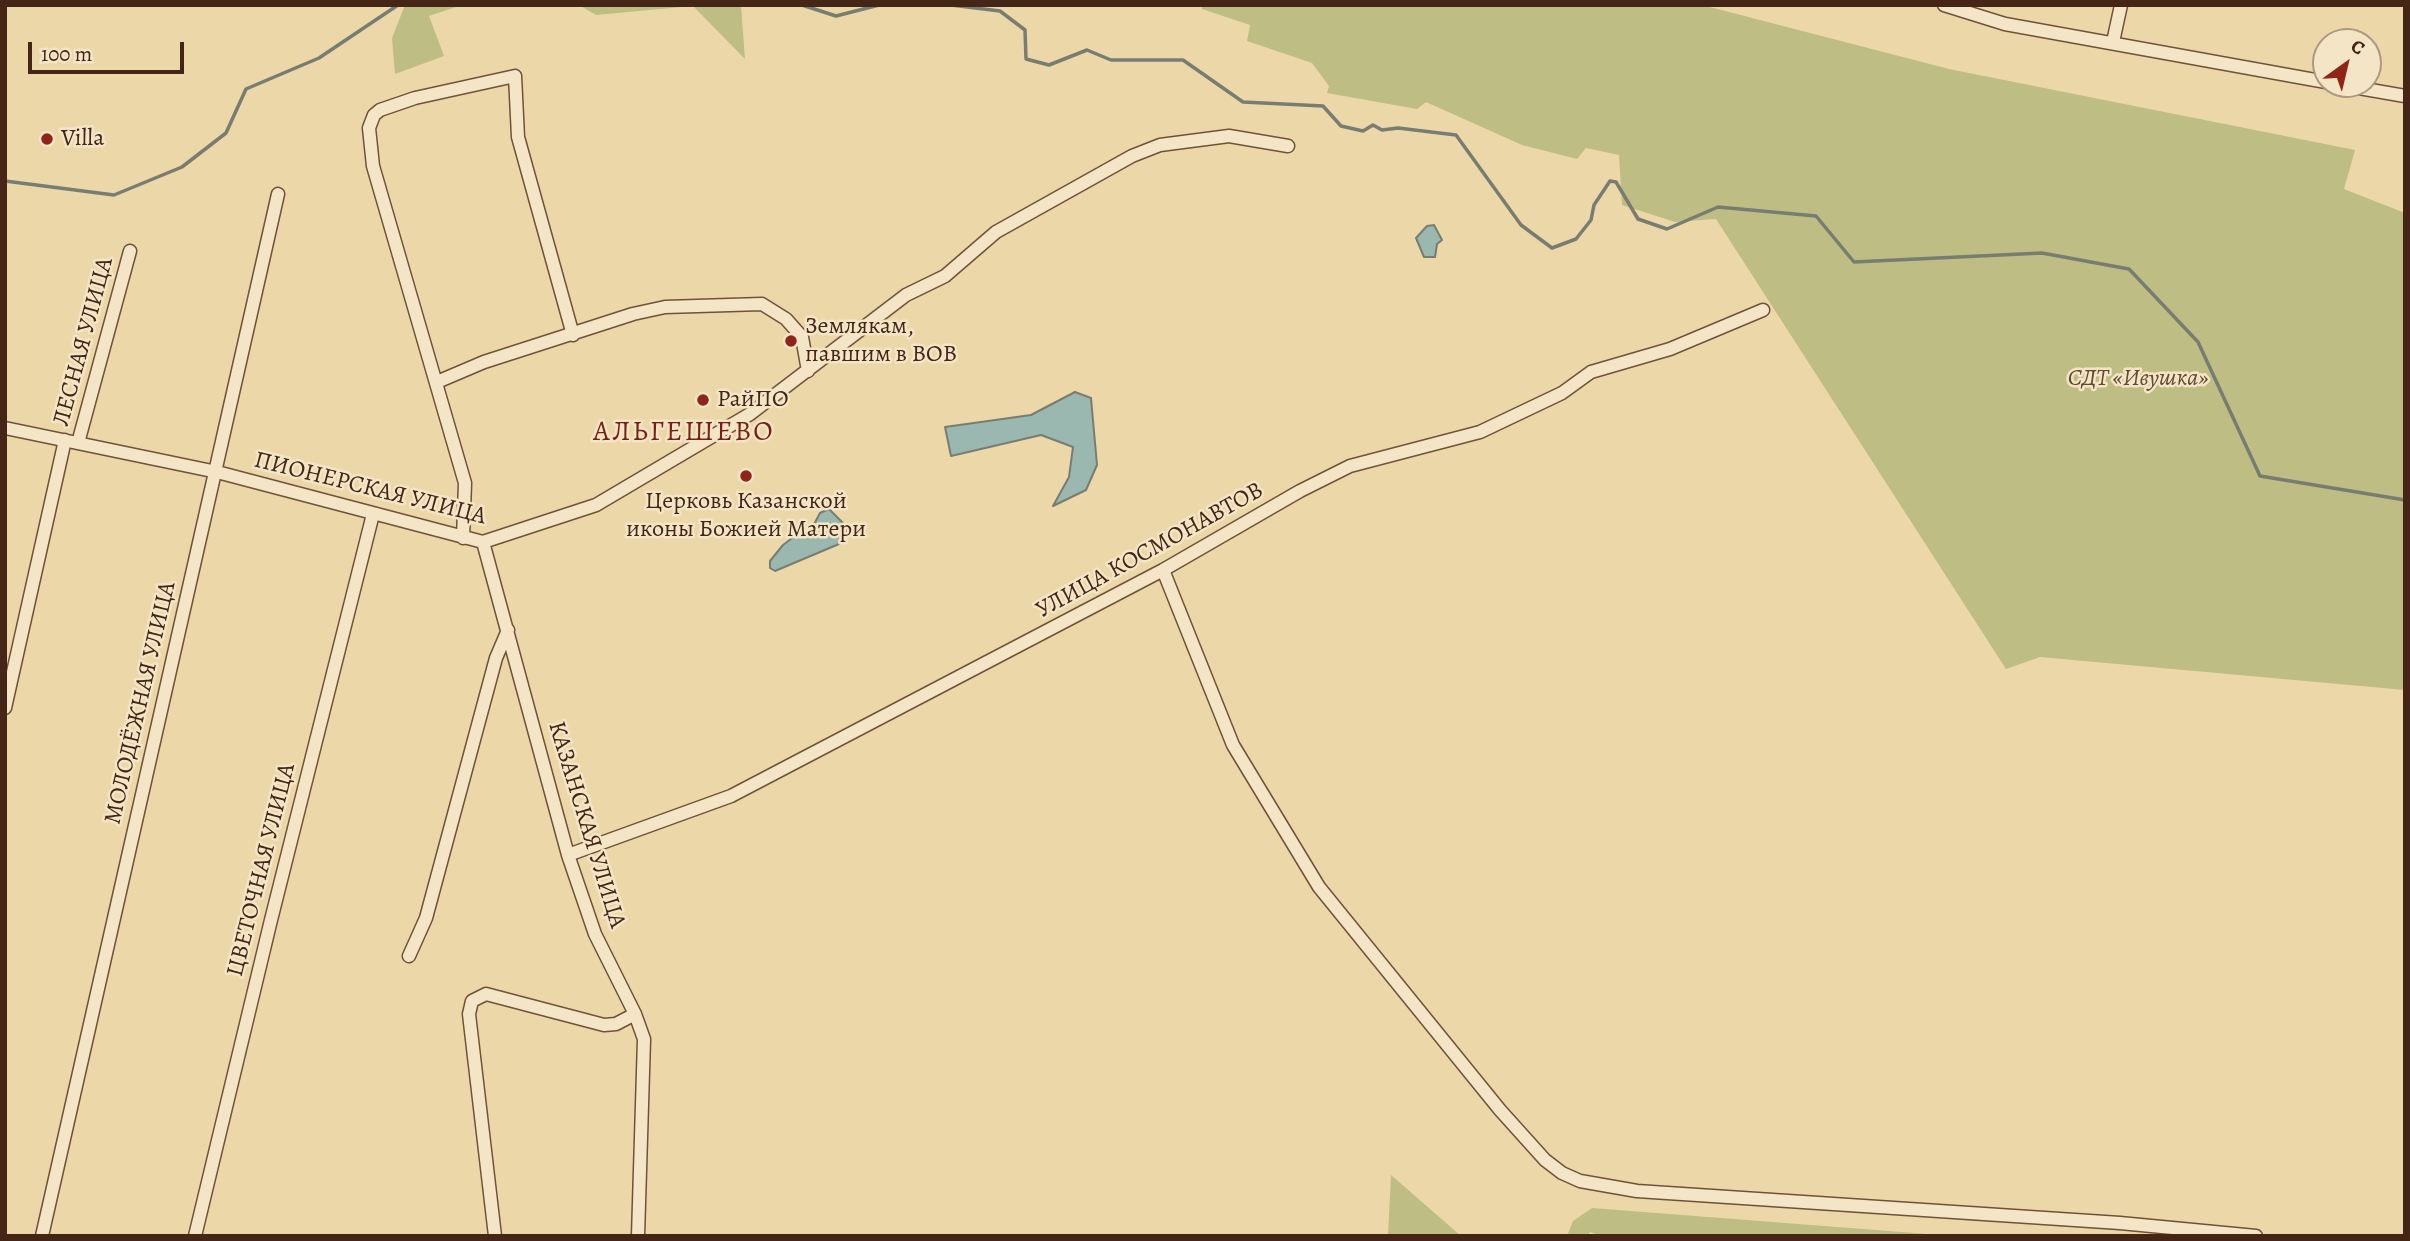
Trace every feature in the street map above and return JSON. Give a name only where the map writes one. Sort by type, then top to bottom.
[{"type":"street","points":[[1944,5],[2005,24],[2312,79]]},
{"type":"street","points":[[2113,42],[2121,5]]},
{"type":"street","points":[[463,538],[465,483],[369,148],[371,121],[380,110],[415,98],[515,76],[518,137],[573,334]]},
{"type":"street","points":[[2382,92],[2405,96]]},
{"type":"street","name":"ПИОНЕРСКАЯ УЛИЦА","points":[[5,428],[217,472],[483,542],[596,505],[750,414],[906,295],[945,276],[996,232],[1132,156],[1160,145],[1229,136],[1288,146]]},
{"type":"street","name":"МОЛОДЁЖНАЯ УЛИЦА","points":[[42,1236],[278,194]]},
{"type":"street","name":"ЛЕСНАЯ УЛИЦА","points":[[78,443],[130,251]]},
{"type":"street","points":[[437,382],[484,362],[665,307],[762,304],[786,319],[802,337],[808,371]]},
{"type":"street","name":"УЛИЦА КОСМОНАВТОВ","points":[[568,855],[731,796],[1163,570],[1300,491],[1350,466],[1480,432],[1562,393],[1591,372],[1670,349],[1763,310]]},
{"type":"street","name":"ЛЕСНАЯ УЛИЦА","points":[[5,708],[65,440]]},
{"type":"street","name":"ЦВЕТОЧНАЯ УЛИЦА","points":[[195,1236],[373,514]]},
{"type":"street","name":"КАЗАНСКАЯ УЛИЦА","points":[[483,542],[568,855],[595,934],[635,1014],[644,1039],[638,1236]]},
{"type":"street","points":[[1163,570],[1233,745],[1318,887],[1500,1110],[1545,1160],[1562,1173],[1580,1181],[1637,1191],[2121,1229],[2256,1236]]},
{"type":"street","points":[[409,956],[425,918],[496,658],[508,630]]},
{"type":"street","points":[[495,1236],[469,1014],[472,1001],[486,994],[604,1025],[616,1024],[635,1014]]},
{"type":"green space","points":[[405,5],[462,5],[429,16],[444,56],[395,74],[392,38]]},
{"type":"green space","points":[[579,5],[741,5],[745,59],[693,6],[596,15]]},
{"type":"green space","name":"СДТ «Ивушка»","points":[[1202,5],[1702,5],[1949,69],[2355,150],[2344,189],[2405,213],[2405,690],[2040,657],[2006,669],[1716,219],[1675,222],[1622,205],[1619,155],[1586,148],[1577,159],[1522,145],[1426,102],[1417,109],[1327,93],[1329,86],[1312,63],[1247,41],[1250,25],[1202,9]]},
{"type":"green space","points":[[1391,1175],[1461,1236],[1388,1236]]},
{"type":"green space","points":[[1592,1208],[1941,1236],[1601,1236],[1590,1232],[1587,1236],[1567,1236],[1573,1221]]},
{"type":"water","points":[[1434,225],[1442,240],[1437,244],[1435,257],[1424,257],[1416,238],[1427,226]]},
{"type":"water","points":[[1075,392],[1091,398],[1097,465],[1086,490],[1053,506],[1069,477],[1073,447],[1041,435],[951,456],[945,427],[1031,415]]},
{"type":"water","points":[[829,509],[847,527],[846,537],[839,544],[775,571],[770,568],[770,561],[783,545],[796,535],[810,532],[820,513]]},
{"type":"waterway","points":[[5,181],[114,195],[182,167],[226,133],[246,89],[319,58],[398,5]]},
{"type":"waterway","points":[[802,5],[836,16],[879,5]]},
{"type":"waterway","points":[[951,5],[1000,11],[1025,30],[1026,59],[1049,65],[1087,50],[1111,60],[1183,60],[1243,102],[1323,106],[1341,126],[1363,131],[1373,125],[1382,130],[1398,128],[1456,135],[1521,225],[1552,248],[1576,239],[1591,220],[1594,205],[1610,181],[1616,182],[1638,219],[1667,229],[1718,207],[1816,216],[1854,262],[2042,253],[2129,269],[2198,342],[2260,476],[2405,500]]},
{"type":"place","name":"Villa","points":[[47,139]]},
{"type":"place","name":"Землякам, павшим в ВОВ","points":[[791,341]]},
{"type":"place","name":"РайПО","points":[[703,400]]},
{"type":"place","name":"Церковь Казанской иконы Божией Матери","points":[[746,476]]},
{"type":"district","name":"АЛЬГЕШЕВО","points":[[684,433]]}]
